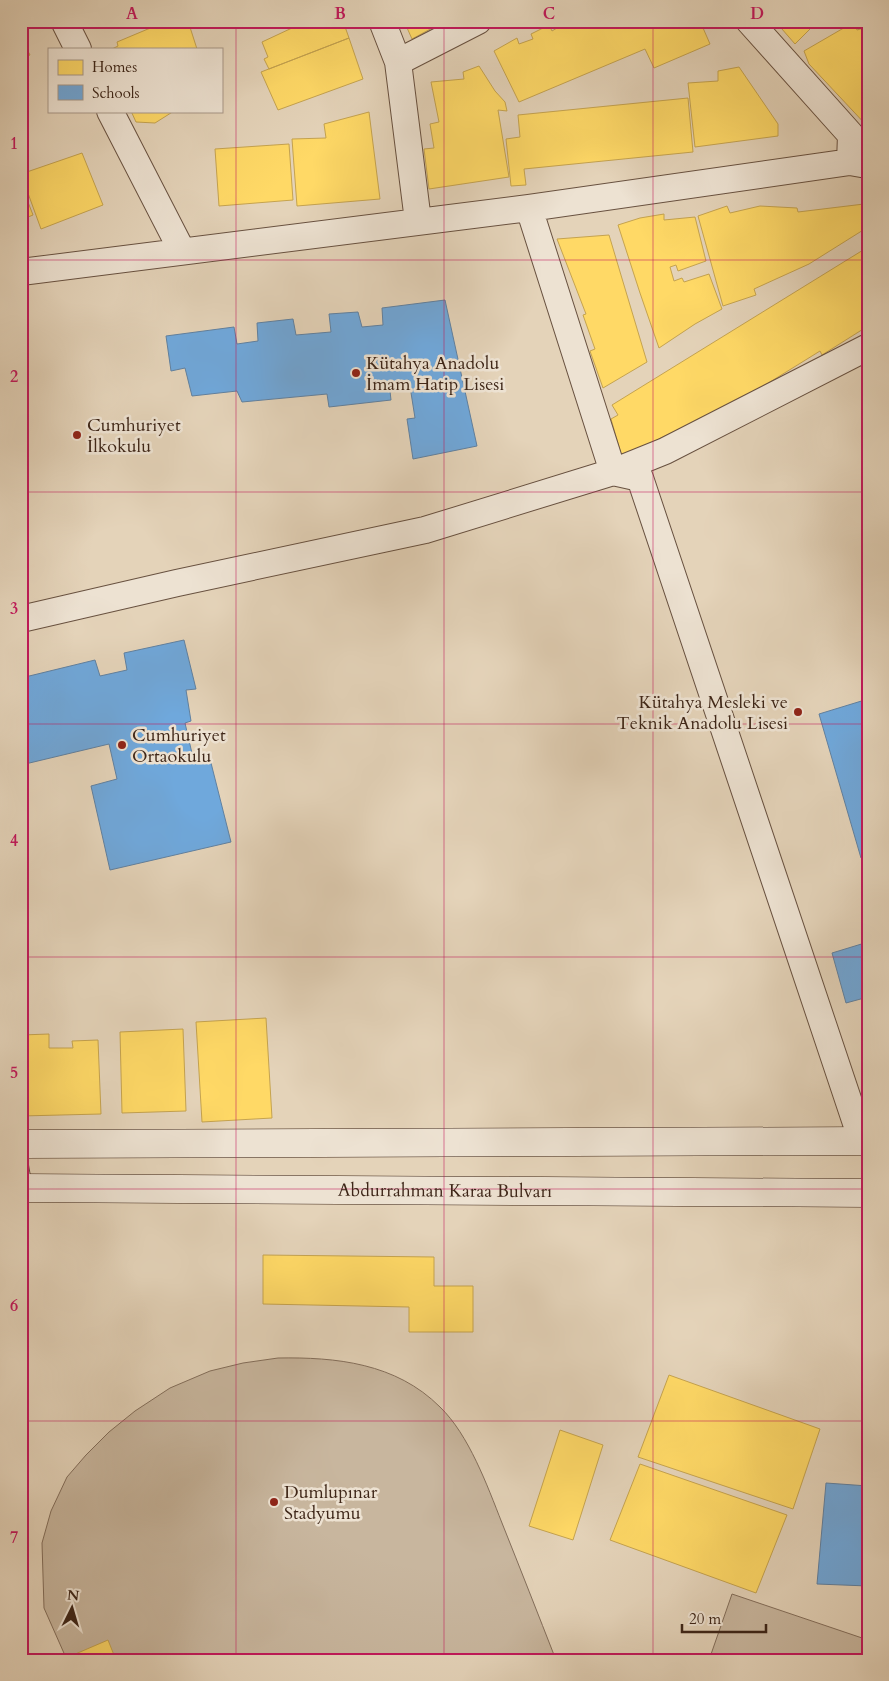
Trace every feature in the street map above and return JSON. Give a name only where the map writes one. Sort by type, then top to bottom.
[{"type":"main road","points":[[21,1144],[865,1141]]},
{"type":"main road","name":"Abdurrahman Karaa Bulvarı","points":[[24,1188],[868,1193]]},
{"type":"street","points":[[64,21],[78,48]]},
{"type":"street","points":[[382,21],[398,62],[418,221]]},
{"type":"street","points":[[398,62],[478,21]]},
{"type":"street","points":[[21,272],[859,164],[851,135],[749,21]]},
{"type":"street","points":[[111,112],[182,251]]},
{"type":"street","points":[[529,208],[613,472]]},
{"type":"street","points":[[21,619],[177,583],[425,530],[613,472],[665,451],[868,347]]},
{"type":"street","points":[[613,472],[640,478],[865,1141]]},
{"type":"lane","points":[[21,1160],[24,1188]]},
{"type":"shaded area","name":"Dumlupınar Stadyumu","points":[[278,1358],[343,1361],[385,1372],[423,1392],[440,1407],[460,1432],[476,1461],[556,1660],[67,1660],[44,1608],[42,1543],[51,1511],[67,1477],[109,1432],[135,1411],[170,1388],[210,1371],[243,1363]]},
{"type":"shaded area","points":[[732,1594],[868,1640],[868,1660],[709,1660]]},
{"type":"building: Homes","points":[[167,21],[188,21],[197,48],[114,48],[118,46],[117,42]]},
{"type":"building: Homes","points":[[307,21],[343,21],[349,38],[269,69],[264,59],[268,57],[262,42]]},
{"type":"building: Homes","points":[[404,21],[445,21],[412,39]]},
{"type":"building: Homes","points":[[559,21],[700,21],[710,44],[654,68],[645,49],[519,102],[494,51],[517,38],[519,44],[533,39],[531,34],[549,25],[552,31],[562,25]]},
{"type":"building: Homes","points":[[775,21],[816,21],[817,22],[795,44]]},
{"type":"building: Homes","points":[[854,22],[857,30],[864,28],[868,36],[868,127],[809,64],[804,51]]},
{"type":"building: Homes","points":[[21,38],[30,55],[21,59]]},
{"type":"building: Homes","points":[[349,38],[363,79],[278,110],[261,72]]},
{"type":"building: Homes","points":[[479,66],[495,91],[505,102],[507,111],[498,110],[509,177],[429,189],[424,149],[434,148],[430,124],[439,122],[431,82],[464,79],[463,72]]},
{"type":"building: Homes","points":[[739,67],[778,124],[778,136],[695,147],[688,83],[718,81],[718,71]]},
{"type":"building: Homes","points":[[688,98],[693,152],[524,169],[526,185],[511,186],[506,139],[520,137],[518,115]]},
{"type":"building: Homes","points":[[131,112],[172,112],[155,123],[136,122]]},
{"type":"building: Homes","points":[[369,112],[380,199],[297,206],[292,139],[326,138],[324,124]]},
{"type":"building: Homes","points":[[289,144],[293,200],[219,206],[215,149]]},
{"type":"building: Homes","points":[[82,153],[103,205],[41,229],[21,174]]},
{"type":"building: Homes","points":[[21,184],[33,215],[21,220]]},
{"type":"building: Homes","points":[[864,204],[868,210],[868,227],[809,264],[754,289],[756,295],[723,306],[698,216],[727,206],[730,213],[760,206],[797,208],[798,212]]},
{"type":"building: Homes","points":[[664,214],[664,220],[695,217],[706,261],[678,271],[676,265],[670,267],[674,281],[682,278],[684,282],[709,274],[722,309],[659,348],[618,225],[640,218]]},
{"type":"building: Homes","points":[[609,235],[647,362],[603,388],[590,351],[595,349],[583,315],[586,314],[557,239]]},
{"type":"building: Homes","points":[[868,247],[868,326],[822,355],[820,351],[749,395],[622,457],[611,419],[618,415],[612,405]]},
{"type":"building: Homes","points":[[266,1018],[272,1118],[202,1122],[196,1022]]},
{"type":"building: Homes","points":[[183,1029],[186,1111],[122,1113],[120,1032]]},
{"type":"building: Homes","points":[[49,1034],[49,1048],[73,1048],[72,1041],[98,1040],[101,1114],[21,1116],[21,1035]]},
{"type":"building: Homes","points":[[263,1255],[434,1257],[434,1286],[473,1286],[473,1332],[409,1332],[409,1307],[263,1304]]},
{"type":"building: Homes","points":[[669,1375],[820,1429],[793,1509],[638,1457]]},
{"type":"building: Homes","points":[[560,1430],[603,1445],[573,1540],[529,1526]]},
{"type":"building: Homes","points":[[640,1464],[787,1515],[756,1593],[610,1540]]},
{"type":"building: Homes","points":[[108,1640],[116,1660],[67,1660],[66,1658]]},
{"type":"building: Schools","points":[[445,300],[477,446],[413,459],[407,419],[415,418],[409,380],[389,382],[391,400],[329,407],[327,394],[242,402],[237,391],[192,396],[185,368],[171,371],[166,336],[234,327],[237,344],[258,341],[257,323],[293,319],[296,335],[331,332],[329,314],[358,312],[362,327],[383,325],[382,308]]},
{"type":"building: Schools","points":[[184,640],[196,689],[186,690],[191,721],[185,723],[194,762],[210,759],[231,842],[110,870],[91,786],[117,779],[109,744],[21,765],[21,678],[95,660],[100,676],[127,670],[124,653]]},
{"type":"building: Schools","points":[[868,699],[868,854],[861,858],[819,714]]},
{"type":"building: Schools","points":[[868,942],[868,997],[846,1003],[832,953]]},
{"type":"building: Schools","points":[[826,1483],[868,1486],[868,1586],[817,1584]]},
{"type":"place","name":"Kütahya Anadolu İmam Hatip Lisesi","points":[[356,373]]},
{"type":"place","name":"Cumhuriyet İlkokulu","points":[[77,435]]},
{"type":"place","name":"Kütahya Mesleki ve Teknik Anadolu Lisesi","points":[[798,712]]},
{"type":"place","name":"Cumhuriyet Ortaokulu","points":[[122,745]]},
{"type":"place","name":"Dumlupınar Stadyumu","points":[[274,1502]]}]
